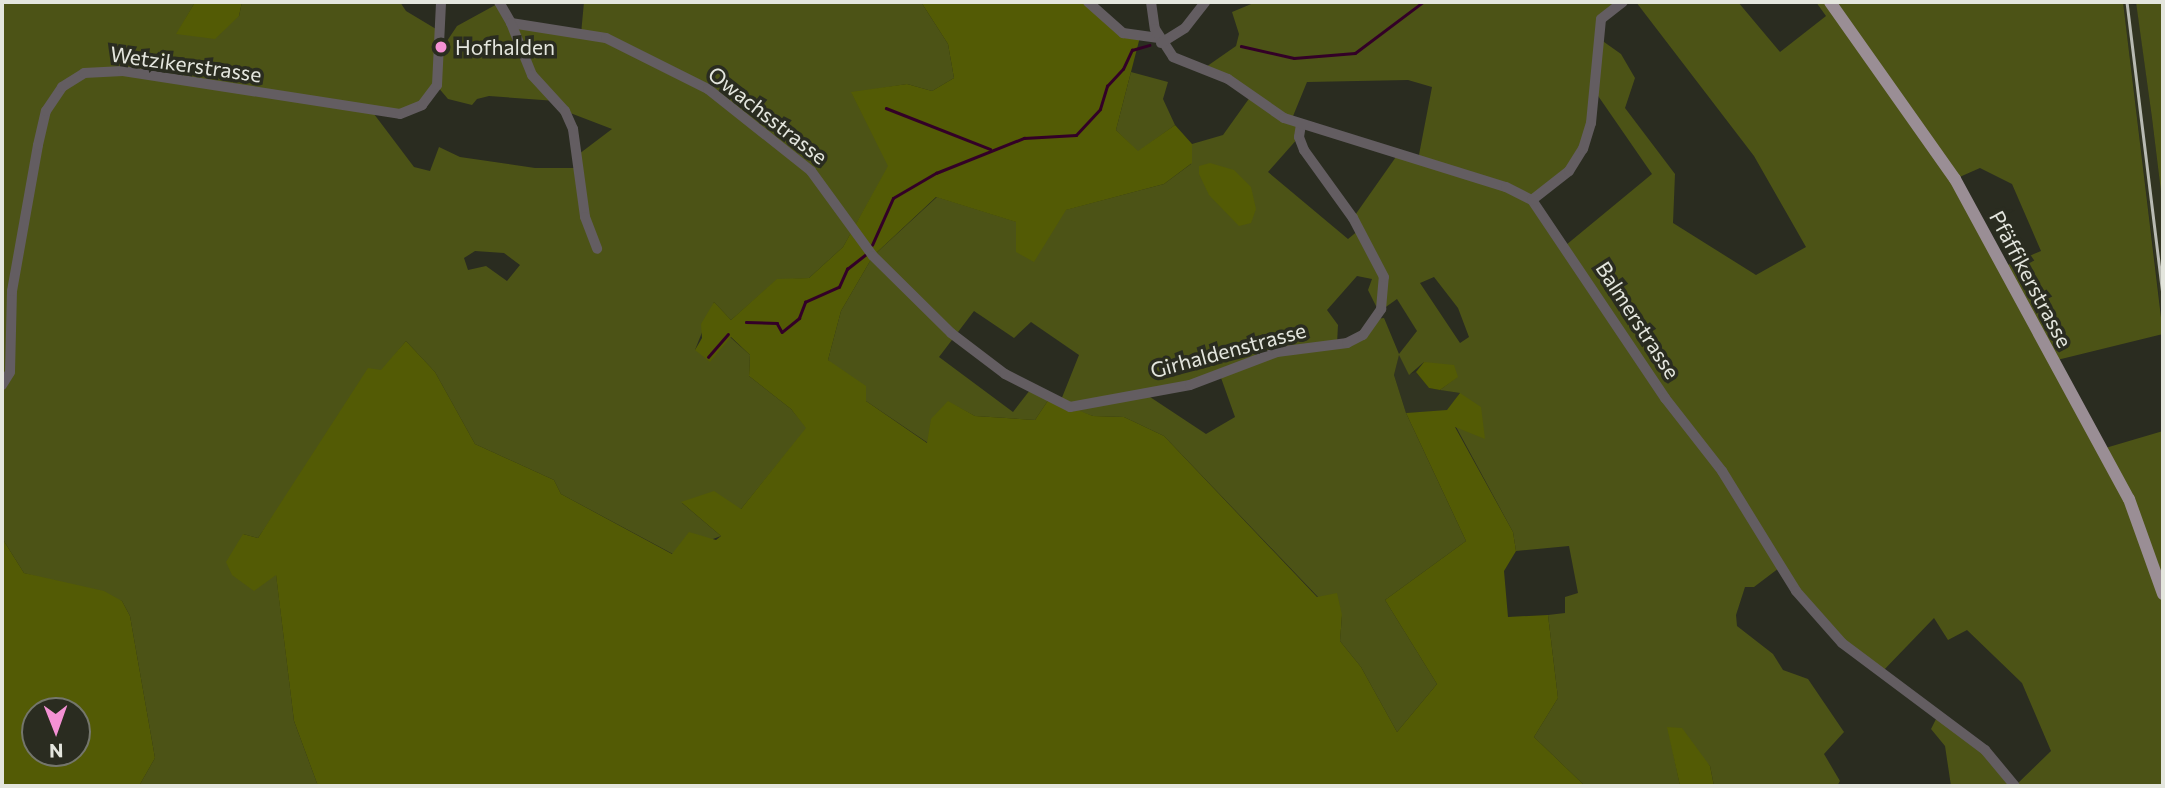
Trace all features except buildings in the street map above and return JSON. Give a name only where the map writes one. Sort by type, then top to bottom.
[{"type":"main road","name":"Pfäffikerstrasse","points":[[1830,2],[1955,178],[2129,499],[2163,594]]},
{"type":"street","name":"Wetzikerstrasse","points":[[2,385],[10,372],[12,291],[38,145],[46,111],[62,87],[84,73],[123,71],[400,114],[422,105],[437,85],[441,2]]},
{"type":"street","points":[[499,2],[511,23],[532,75],[565,111],[573,129],[584,217],[597,249]]},
{"type":"street","points":[[1088,2],[1123,33],[1160,40],[1185,28],[1205,2]]},
{"type":"street","points":[[1151,2],[1160,40],[1173,57],[1228,79],[1284,118],[1506,187],[1532,200],[1560,181],[1583,149],[1591,123],[1601,19],[1623,2]]},
{"type":"street","name":"Owachsstrasse","points":[[511,23],[606,38],[708,89],[811,171],[873,256],[951,333],[1005,374],[1069,407]]},
{"type":"street","name":"Girhaldenstrasse","points":[[1069,407],[1190,385],[1277,352],[1347,343],[1363,335],[1381,309],[1384,276],[1353,218],[1304,150],[1299,137],[1301,125]]},
{"type":"street","name":"Balmerstrasse","points":[[1532,200],[1665,398],[1721,471],[1796,591],[1854,653],[1985,750],[2015,786]]},
{"type":"shaded area","points":[[2123,2],[2137,6],[2152,118],[2163,208],[2163,327]]},
{"type":"shaded area","points":[[1399,354],[1409,374],[1416,372],[1429,388],[1460,393],[1448,411],[1406,413],[1394,375]]},
{"type":"green space","points":[[2,2],[195,2],[177,34],[239,16],[242,2],[400,2],[406,11],[441,32],[441,50],[457,26],[499,3],[512,23],[581,34],[584,2],[921,2],[948,44],[954,78],[932,91],[907,84],[852,93],[889,166],[843,247],[809,278],[777,280],[731,320],[714,302],[695,350],[730,337],[750,355],[749,376],[791,409],[807,428],[741,509],[682,503],[721,536],[673,554],[561,494],[554,480],[475,444],[435,372],[406,341],[321,446],[258,538],[243,534],[276,574],[294,721],[318,786],[139,786],[155,758],[130,616],[122,601],[24,573],[2,538]],"holes":[[[437,86],[448,99],[472,105],[477,99],[489,96],[556,101],[565,111],[612,129],[579,154],[580,168],[535,168],[460,157],[439,147],[430,171],[414,167],[374,114],[412,111]],[[475,251],[504,253],[520,265],[507,281],[486,266],[468,270],[464,258]]]},
{"type":"green space","points":[[195,2],[242,2],[239,16],[215,39],[176,34]]},
{"type":"green space","points":[[921,2],[1088,2],[1109,24],[1140,37],[1116,130],[1138,151],[1175,125],[1192,144],[1192,163],[1164,184],[1066,210],[1034,262],[1016,252],[1016,222],[936,197],[873,256],[841,311],[828,360],[866,386],[866,401],[927,443],[931,419],[948,401],[975,416],[1035,420],[1049,399],[1093,416],[1124,417],[1164,436],[1317,597],[1337,593],[1342,615],[1340,641],[1361,667],[1397,732],[1437,684],[1385,600],[1466,541],[1406,413],[1447,410],[1460,393],[1481,407],[1485,439],[1455,427],[1513,532],[1516,551],[1504,571],[1508,617],[1548,615],[1558,698],[1534,737],[1585,786],[318,786],[294,721],[276,575],[254,591],[232,575],[226,562],[243,534],[258,538],[368,368],[381,370],[406,341],[435,372],[475,444],[554,480],[561,494],[672,554],[689,532],[716,540],[721,536],[681,502],[714,491],[741,509],[806,428],[791,409],[749,376],[750,355],[731,337],[710,362],[695,350],[702,338],[701,324],[714,302],[731,320],[777,279],[809,278],[843,247],[888,166],[851,92],[907,84],[932,91],[954,78],[948,44]]},
{"type":"green space","points":[[1256,2],[1623,2],[1610,9],[1597,37],[1621,54],[1635,78],[1625,108],[1675,174],[1673,223],[1756,275],[1806,247],[1754,156],[1636,2],[1738,2],[1780,52],[1826,16],[1816,2],[2123,2],[2163,334],[2053,361],[2102,449],[2163,431],[2163,786],[2015,786],[2051,751],[2022,683],[1967,630],[1948,640],[1934,618],[1881,673],[1854,653],[1779,568],[1754,587],[1745,587],[1736,615],[1737,626],[1773,654],[1783,670],[1808,679],[1844,732],[1824,754],[1840,781],[1837,786],[1714,786],[1710,766],[1668,727],[1680,786],[1585,786],[1534,737],[1558,698],[1548,615],[1565,613],[1565,597],[1578,593],[1569,546],[1516,551],[1513,532],[1455,425],[1460,393],[1440,390],[1457,377],[1424,362],[1409,375],[1399,355],[1394,375],[1406,413],[1466,541],[1385,600],[1437,684],[1397,732],[1361,667],[1340,641],[1342,615],[1318,597],[1164,436],[1124,417],[1093,416],[1059,405],[1079,355],[1031,322],[1014,338],[974,311],[939,357],[1013,412],[1030,390],[1049,399],[1035,420],[975,416],[948,402],[928,443],[866,401],[828,360],[841,311],[873,256],[937,197],[1017,222],[1016,251],[1065,210],[1164,184],[1191,164],[1192,144],[1223,135],[1253,93],[1203,69],[1236,46],[1239,34],[1232,12]],"holes":[[[1408,80],[1432,87],[1418,160],[1398,154],[1353,218],[1359,230],[1348,239],[1268,172],[1299,137],[1301,125],[1291,121],[1307,82]],[[1594,90],[1652,174],[1566,245],[1532,200],[1569,171],[1591,123]],[[1980,168],[2012,184],[2041,251],[2003,267],[1955,179]],[[1357,276],[1372,279],[1368,290],[1376,306],[1383,309],[1397,299],[1417,331],[1399,354],[1384,318],[1375,319],[1358,340],[1337,344],[1338,325],[1327,310]],[[1434,277],[1458,308],[1469,337],[1460,343],[1420,283]],[[1220,375],[1235,417],[1206,434],[1144,393]]]},
{"type":"green space","points":[[2136,2],[2163,2],[2163,208],[2152,118]]},
{"type":"green space","points":[[1131,72],[1168,82],[1163,99],[1175,125],[1138,152],[1116,130]]},
{"type":"green space","points":[[1210,163],[1234,170],[1251,187],[1256,209],[1251,223],[1239,226],[1209,195],[1199,174],[1199,166]]},
{"type":"green space","points":[[1424,362],[1454,365],[1458,377],[1440,390],[1429,388],[1416,372]]},
{"type":"green space","points":[[2,538],[24,573],[104,591],[122,601],[130,616],[155,758],[139,786],[2,786]]},
{"type":"green space","points":[[1936,719],[1968,736],[2015,786],[1951,786],[1945,746],[1931,729]]},
{"type":"green space","points":[[1667,727],[1682,728],[1710,766],[1714,786],[1680,786]]},
{"type":"waterway","points":[[1241,46],[1294,58],[1355,53],[1423,2]]},
{"type":"waterway","points":[[872,245],[893,198],[936,173],[1024,138],[1076,135],[1100,109],[1107,86],[1123,69],[1132,50],[1149,45]]},
{"type":"waterway","points":[[886,108],[990,149]]},
{"type":"waterway","points":[[746,322],[777,323],[782,332],[799,318],[805,302],[839,287],[847,269],[865,255]]},
{"type":"waterway","points":[[708,357],[728,334]]},
{"type":"railway","points":[[2127,2],[2163,295]]},
{"type":"place","name":"Hofhalden","points":[[441,47]]}]
